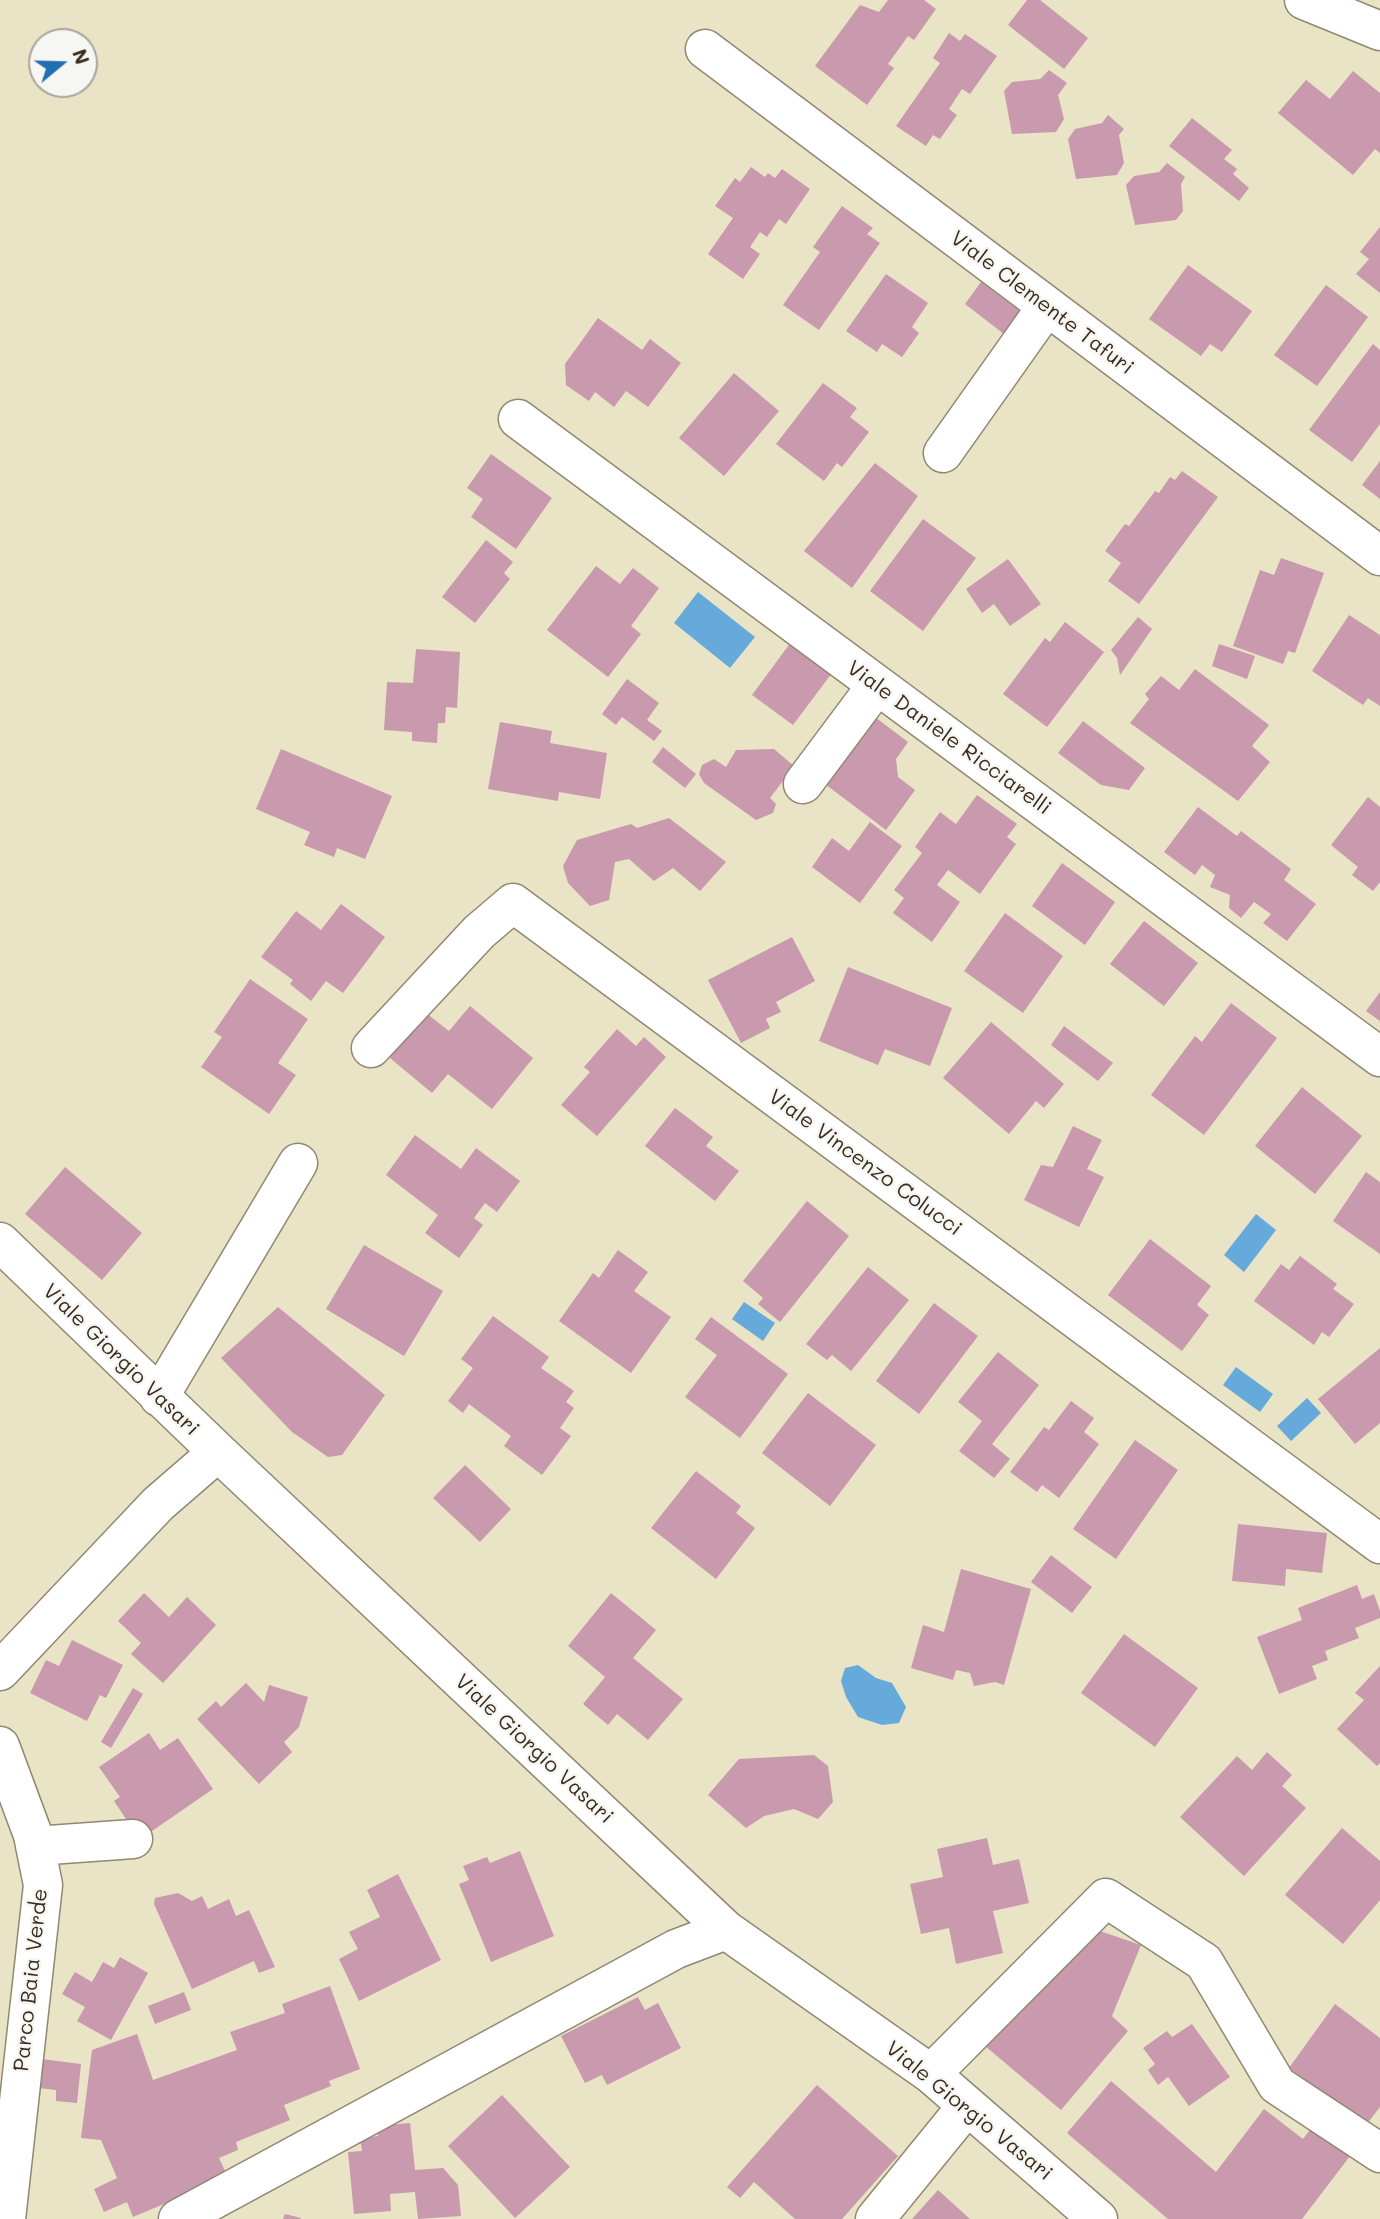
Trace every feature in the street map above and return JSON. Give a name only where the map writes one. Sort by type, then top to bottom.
[{"type":"street","points":[[1304,0],[1380,31]]},
{"type":"street","name":"Viale Clemente Tafuri","points":[[705,49],[1380,556]]},
{"type":"street","points":[[943,453],[1047,306]]},
{"type":"street","name":"Viale Daniele Ricciarelli","points":[[517,419],[1380,1057]]},
{"type":"street","points":[[803,784],[877,685]]},
{"type":"street","name":"Viale Vincenzo Colucci","points":[[371,1048],[480,932],[513,903],[1380,1544]]},
{"type":"street","points":[[159,1397],[298,1163]]},
{"type":"street","name":"Viale Giorgio Vasari","points":[[0,1242],[159,1397],[726,1930],[931,2074],[1098,2219]]},
{"type":"street","points":[[0,1671],[159,1504],[218,1452]]},
{"type":"street","name":"Parco Baia Verde","points":[[0,1746],[35,1846],[43,1885],[6,2219]]},
{"type":"street","points":[[35,1846],[133,1839]]},
{"type":"street","points":[[931,2074],[1106,1898],[1204,1962],[1277,2085],[1380,2153]]},
{"type":"street","points":[[178,2219],[676,1949],[726,1930]]},
{"type":"street","points":[[875,2219],[967,2106]]},
{"type":"water","points":[[698,592],[755,637],[730,668],[674,623]]},
{"type":"water","points":[[1256,1214],[1276,1230],[1244,1272],[1224,1255]]},
{"type":"water","points":[[744,1302],[775,1323],[763,1341],[732,1319]]},
{"type":"water","points":[[1236,1367],[1273,1394],[1260,1412],[1223,1385]]},
{"type":"water","points":[[1307,1398],[1321,1413],[1291,1441],[1277,1426]]},
{"type":"water","points":[[858,1665],[876,1678],[892,1683],[906,1707],[899,1723],[882,1725],[858,1717],[846,1697],[841,1681],[845,1668]]},
{"type":"building","points":[[888,0],[924,0],[936,9],[914,40],[908,36],[888,64],[894,68],[867,105],[815,66],[860,5],[879,12]]},
{"type":"building","points":[[1027,0],[1040,0],[1088,38],[1064,69],[1008,25]]},
{"type":"building","points":[[949,33],[960,41],[965,34],[997,56],[970,94],[962,89],[949,109],[957,115],[940,139],[933,135],[926,146],[896,126],[940,63],[933,58]]},
{"type":"building","points":[[1049,70],[1067,83],[1058,95],[1064,119],[1056,132],[1012,134],[1004,91],[1012,82],[1040,79]]},
{"type":"building","points":[[1353,71],[1380,93],[1380,153],[1375,149],[1353,175],[1278,113],[1306,80],[1330,99]]},
{"type":"building","points":[[1108,115],[1124,129],[1119,135],[1124,163],[1117,175],[1076,179],[1068,139],[1075,129],[1102,123]]},
{"type":"building","points":[[1192,118],[1232,150],[1224,159],[1237,169],[1233,174],[1249,188],[1239,201],[1169,146]]},
{"type":"building","points":[[1167,163],[1185,177],[1181,184],[1183,211],[1176,220],[1135,225],[1126,185],[1134,176],[1159,172]]},
{"type":"building","points":[[751,167],[765,177],[768,173],[775,178],[782,169],[810,189],[786,224],[779,219],[767,237],[760,232],[750,247],[760,254],[743,279],[708,254],[733,218],[715,206],[735,178],[740,182]]},
{"type":"building","points":[[842,206],[873,228],[867,234],[880,243],[819,330],[783,305],[820,252],[813,247]]},
{"type":"building","points":[[1380,227],[1380,293],[1356,274],[1369,259],[1360,252]]},
{"type":"building","points":[[1188,265],[1252,311],[1222,352],[1210,344],[1201,356],[1149,319]]},
{"type":"building","points":[[886,274],[928,303],[912,327],[919,333],[902,357],[882,344],[877,352],[846,331]]},
{"type":"building","points":[[981,282],[1021,312],[1004,334],[965,304]]},
{"type":"building","points":[[1326,285],[1368,317],[1317,386],[1274,355]]},
{"type":"building","points":[[598,318],[642,350],[650,339],[681,363],[648,407],[626,391],[614,407],[595,392],[589,401],[566,385],[565,364]]},
{"type":"building","points":[[1373,344],[1380,350],[1380,424],[1352,462],[1309,430]]},
{"type":"building","points":[[734,373],[779,411],[724,476],[679,438]]},
{"type":"building","points":[[823,383],[857,408],[850,417],[869,432],[842,467],[837,463],[824,481],[776,444]]},
{"type":"building","points":[[491,454],[552,498],[516,549],[471,517],[483,499],[467,488]]},
{"type":"building","points":[[1380,461],[1380,499],[1362,485]]},
{"type":"building","points":[[875,463],[918,496],[852,588],[804,551]]},
{"type":"building","points":[[1182,471],[1218,497],[1139,604],[1108,581],[1121,563],[1105,551],[1125,524],[1129,526],[1155,491],[1159,493],[1170,477],[1175,480]]},
{"type":"building","points":[[923,519],[976,558],[923,631],[870,591]]},
{"type":"building","points":[[486,540],[513,562],[504,573],[510,579],[475,623],[442,597]]},
{"type":"building","points":[[1281,558],[1324,573],[1295,653],[1288,651],[1283,664],[1233,646],[1260,570],[1274,575]]},
{"type":"building","points":[[1008,559],[1041,604],[1010,626],[994,604],[982,613],[966,589]]},
{"type":"building","points":[[596,566],[620,584],[633,568],[659,588],[631,626],[641,634],[608,677],[547,630]]},
{"type":"building","points":[[1349,615],[1380,635],[1380,706],[1368,698],[1363,705],[1312,671]]},
{"type":"building","points":[[1138,617],[1152,629],[1120,675],[1117,658],[1111,650]]},
{"type":"building","points":[[1065,622],[1104,652],[1047,727],[1003,694],[1045,638],[1050,642]]},
{"type":"building","points":[[794,638],[835,669],[793,725],[752,695]]},
{"type":"building","points":[[1219,644],[1255,656],[1247,679],[1212,666]]},
{"type":"building","points":[[416,649],[460,652],[457,708],[446,707],[445,723],[438,723],[437,743],[412,741],[412,732],[384,730],[387,682],[413,683]]},
{"type":"building","points":[[1195,669],[1269,725],[1252,746],[1270,762],[1238,801],[1130,723],[1149,699],[1145,694],[1161,676],[1179,690]]},
{"type":"building","points":[[627,679],[659,703],[647,720],[662,731],[654,741],[622,717],[616,725],[602,714]]},
{"type":"building","points":[[871,714],[908,742],[896,759],[898,777],[915,790],[886,830],[821,781]]},
{"type":"building","points":[[1083,721],[1145,768],[1129,790],[1101,785],[1058,753]]},
{"type":"building","points":[[500,722],[552,731],[550,743],[607,753],[600,799],[559,792],[558,801],[488,789]]},
{"type":"building","points":[[663,747],[696,774],[685,788],[652,762]]},
{"type":"building","points":[[281,749],[392,796],[365,859],[337,848],[334,857],[304,845],[310,832],[256,809]]},
{"type":"building","points":[[774,749],[794,766],[770,798],[776,804],[773,813],[756,820],[704,783],[699,774],[702,765],[714,759],[726,767],[736,750]]},
{"type":"building","points":[[977,795],[1017,824],[1007,837],[1016,844],[980,894],[948,870],[937,885],[960,902],[932,942],[893,913],[904,898],[894,890],[922,853],[915,847],[940,812],[956,824]]},
{"type":"building","points":[[1368,797],[1380,807],[1380,882],[1373,891],[1352,875],[1358,867],[1331,845]]},
{"type":"building","points":[[1198,807],[1237,836],[1241,831],[1291,869],[1284,880],[1316,904],[1287,941],[1263,923],[1271,914],[1254,902],[1241,918],[1229,908],[1230,895],[1210,887],[1215,875],[1202,865],[1195,875],[1164,852]]},
{"type":"building","points":[[669,818],[726,862],[700,891],[673,868],[654,881],[629,859],[615,862],[609,900],[590,906],[568,883],[563,866],[577,840],[631,824],[637,828]]},
{"type":"building","points":[[870,822],[902,846],[860,903],[812,867],[832,838],[849,851]]},
{"type":"building","points":[[1062,863],[1115,902],[1085,945],[1032,906]]},
{"type":"building","points":[[341,904],[385,937],[343,993],[326,981],[311,1001],[290,984],[293,980],[261,957],[296,911],[321,930]]},
{"type":"building","points":[[1005,913],[1063,956],[1023,1013],[964,971]]},
{"type":"building","points":[[1144,921],[1198,963],[1164,1006],[1110,964]]},
{"type":"building","points":[[792,937],[815,981],[776,1002],[781,1012],[766,1019],[770,1028],[741,1043],[708,980]]},
{"type":"building","points":[[848,967],[952,1008],[930,1066],[885,1049],[878,1065],[819,1041]]},
{"type":"building","points":[[250,979],[308,1019],[278,1063],[296,1075],[269,1114],[201,1067],[222,1037],[214,1032]]},
{"type":"building","points":[[1380,992],[1380,1021],[1366,1011]]},
{"type":"building","points":[[1231,1003],[1277,1038],[1204,1135],[1151,1095],[1195,1036],[1202,1042]]},
{"type":"building","points":[[470,1006],[533,1058],[492,1109],[448,1074],[432,1093],[390,1058],[426,1013],[449,1031]]},
{"type":"building","points":[[991,1022],[1064,1084],[1044,1108],[1036,1101],[1009,1134],[943,1078]]},
{"type":"building","points":[[1064,1026],[1113,1063],[1098,1081],[1051,1045]]},
{"type":"building","points":[[617,1029],[636,1046],[644,1037],[666,1057],[597,1136],[561,1105],[590,1072],[584,1067]]},
{"type":"building","points":[[1302,1087],[1362,1136],[1315,1194],[1255,1146]]},
{"type":"building","points":[[675,1108],[713,1137],[706,1146],[739,1171],[715,1201],[645,1146]]},
{"type":"building","points":[[1073,1126],[1102,1140],[1087,1169],[1104,1177],[1079,1227],[1024,1200],[1041,1165],[1053,1167]]},
{"type":"building","points":[[415,1135],[461,1169],[476,1148],[520,1181],[497,1212],[485,1203],[474,1218],[483,1225],[459,1258],[425,1233],[438,1215],[386,1175]]},
{"type":"building","points":[[65,1167],[142,1233],[102,1280],[25,1214]]},
{"type":"building","points":[[1366,1172],[1380,1182],[1380,1254],[1333,1221]]},
{"type":"building","points":[[807,1201],[849,1236],[780,1322],[758,1304],[763,1298],[743,1281]]},
{"type":"building","points":[[1150,1239],[1211,1286],[1197,1305],[1209,1315],[1182,1351],[1108,1295]]},
{"type":"building","points":[[364,1245],[443,1291],[404,1356],[326,1309]]},
{"type":"building","points":[[618,1250],[648,1272],[634,1291],[671,1317],[631,1373],[559,1321],[593,1273],[599,1278]]},
{"type":"building","points":[[1300,1256],[1337,1284],[1333,1289],[1354,1304],[1329,1337],[1322,1332],[1314,1345],[1254,1301],[1281,1264],[1289,1270]]},
{"type":"building","points":[[868,1267],[909,1300],[851,1371],[832,1355],[827,1360],[806,1344]]},
{"type":"building","points":[[934,1303],[978,1336],[919,1414],[876,1381]]},
{"type":"building","points":[[278,1307],[385,1395],[342,1455],[328,1457],[292,1432],[221,1358]]},
{"type":"building","points":[[493,1316],[549,1357],[541,1368],[574,1391],[566,1402],[574,1408],[560,1428],[571,1436],[542,1475],[504,1446],[511,1436],[469,1404],[463,1413],[448,1401],[473,1368],[461,1359]]},
{"type":"building","points":[[711,1317],[788,1374],[740,1438],[685,1397],[717,1355],[695,1339]]},
{"type":"building","points":[[1380,1348],[1380,1423],[1355,1444],[1318,1399]]},
{"type":"building","points":[[998,1352],[1039,1385],[992,1444],[1010,1459],[994,1478],[959,1451],[982,1421],[958,1402]]},
{"type":"building","points":[[808,1393],[876,1445],[830,1506],[762,1453]]},
{"type":"building","points":[[1071,1401],[1094,1418],[1084,1432],[1099,1444],[1059,1498],[1042,1485],[1037,1492],[1010,1472],[1044,1427],[1049,1430]]},
{"type":"building","points":[[1135,1440],[1178,1470],[1116,1559],[1073,1529]]},
{"type":"building","points":[[465,1465],[511,1509],[480,1542],[433,1498]]},
{"type":"building","points":[[696,1471],[741,1506],[736,1513],[755,1528],[716,1579],[651,1528]]},
{"type":"building","points":[[1238,1524],[1327,1533],[1322,1573],[1286,1569],[1285,1586],[1232,1581]]},
{"type":"building","points":[[1051,1555],[1092,1587],[1072,1613],[1031,1582]]},
{"type":"building","points":[[961,1569],[1031,1589],[1004,1685],[995,1682],[974,1686],[970,1673],[956,1670],[953,1680],[911,1668],[923,1625],[944,1632]]},
{"type":"building","points":[[1357,1585],[1362,1599],[1374,1594],[1380,1618],[1355,1628],[1359,1638],[1325,1651],[1328,1660],[1312,1666],[1317,1679],[1279,1694],[1257,1637],[1302,1620],[1298,1608]]},
{"type":"building","points":[[144,1593],[169,1617],[187,1597],[216,1625],[163,1683],[131,1654],[141,1643],[118,1621]]},
{"type":"building","points":[[611,1593],[656,1630],[633,1658],[683,1699],[648,1740],[617,1714],[608,1725],[583,1704],[605,1677],[568,1646]]},
{"type":"building","points":[[1124,1634],[1198,1688],[1155,1747],[1081,1693]]},
{"type":"building","points":[[72,1640],[123,1665],[106,1698],[100,1695],[87,1721],[30,1693],[46,1660],[59,1666]]},
{"type":"building","points":[[1380,1666],[1380,1763],[1377,1766],[1337,1729],[1364,1700],[1355,1693]]},
{"type":"building","points":[[246,1683],[264,1702],[269,1685],[308,1697],[299,1727],[284,1742],[292,1752],[259,1784],[197,1719],[216,1701],[221,1707]]},
{"type":"building","points":[[133,1688],[143,1694],[111,1748],[101,1742]]},
{"type":"building","points":[[149,1733],[160,1750],[178,1738],[213,1789],[152,1831],[136,1834],[114,1801],[120,1797],[99,1767]]},
{"type":"building","points":[[1267,1752],[1292,1775],[1282,1786],[1306,1808],[1244,1876],[1180,1817],[1237,1756],[1252,1770]]},
{"type":"building","points":[[814,1755],[828,1766],[833,1802],[818,1819],[794,1809],[764,1816],[746,1828],[708,1795],[739,1759]]},
{"type":"building","points":[[1342,1828],[1380,1861],[1380,1900],[1343,1944],[1285,1895]]},
{"type":"building","points":[[987,1838],[993,1865],[1019,1859],[1029,1903],[993,1911],[1003,1953],[956,1964],[949,1928],[921,1934],[910,1884],[943,1877],[937,1849]]},
{"type":"building","points":[[520,1851],[554,1936],[491,1962],[459,1884],[469,1880],[463,1866],[487,1857],[490,1863]]},
{"type":"building","points":[[398,1874],[441,1960],[359,2001],[339,1959],[358,1949],[349,1932],[380,1917],[367,1890]]},
{"type":"building","points":[[178,1893],[192,1901],[202,1896],[208,1909],[229,1899],[236,1916],[249,1910],[275,1967],[259,1973],[254,1961],[192,1989],[154,1904],[155,1898]]},
{"type":"building","points":[[1091,1928],[1141,1945],[1112,2016],[1128,2031],[1061,2110],[978,2040]]},
{"type":"building","points":[[120,1957],[148,1973],[111,2040],[77,2021],[85,2007],[62,1994],[75,1972],[92,1982],[103,1962],[114,1968]]},
{"type":"building","points":[[330,1986],[360,2069],[329,2081],[331,2086],[284,2105],[290,2120],[236,2142],[238,2150],[219,2158],[228,2177],[133,2217],[127,2202],[104,2212],[94,2189],[117,2178],[101,2140],[81,2138],[92,2050],[137,2034],[153,2080],[237,2050],[230,2032],[285,2013],[282,2004]]},
{"type":"building","points":[[184,1992],[191,2010],[155,2024],[148,2006]]},
{"type":"building","points":[[638,1997],[645,2010],[658,2003],[681,2048],[607,2085],[602,2075],[585,2083],[561,2036]]},
{"type":"building","points":[[1335,2004],[1380,2038],[1380,2107],[1366,2125],[1289,2068]]},
{"type":"building","points":[[1192,2024],[1230,2077],[1189,2106],[1168,2077],[1158,2085],[1148,2070],[1155,2064],[1143,2048],[1167,2031],[1172,2037]]},
{"type":"building","points":[[41,2059],[81,2064],[77,2103],[56,2101],[56,2090],[38,2088]]},
{"type":"building","points":[[1111,2081],[1216,2172],[1264,2109],[1303,2139],[1312,2127],[1350,2156],[1302,2219],[1168,2219],[1067,2133]]},
{"type":"building","points":[[817,2085],[898,2156],[842,2219],[795,2219],[754,2182],[740,2198],[727,2187]]},
{"type":"building","points":[[502,2095],[570,2167],[515,2218],[448,2146]]},
{"type":"building","points":[[410,2123],[415,2170],[443,2168],[458,2185],[461,2216],[418,2219],[415,2192],[390,2194],[391,2211],[354,2214],[348,2152],[362,2151],[360,2138],[378,2136],[377,2126]]},
{"type":"building","points":[[938,2190],[970,2219],[912,2219]]},
{"type":"building","points":[[285,2214],[301,2218],[283,2219]]}]
